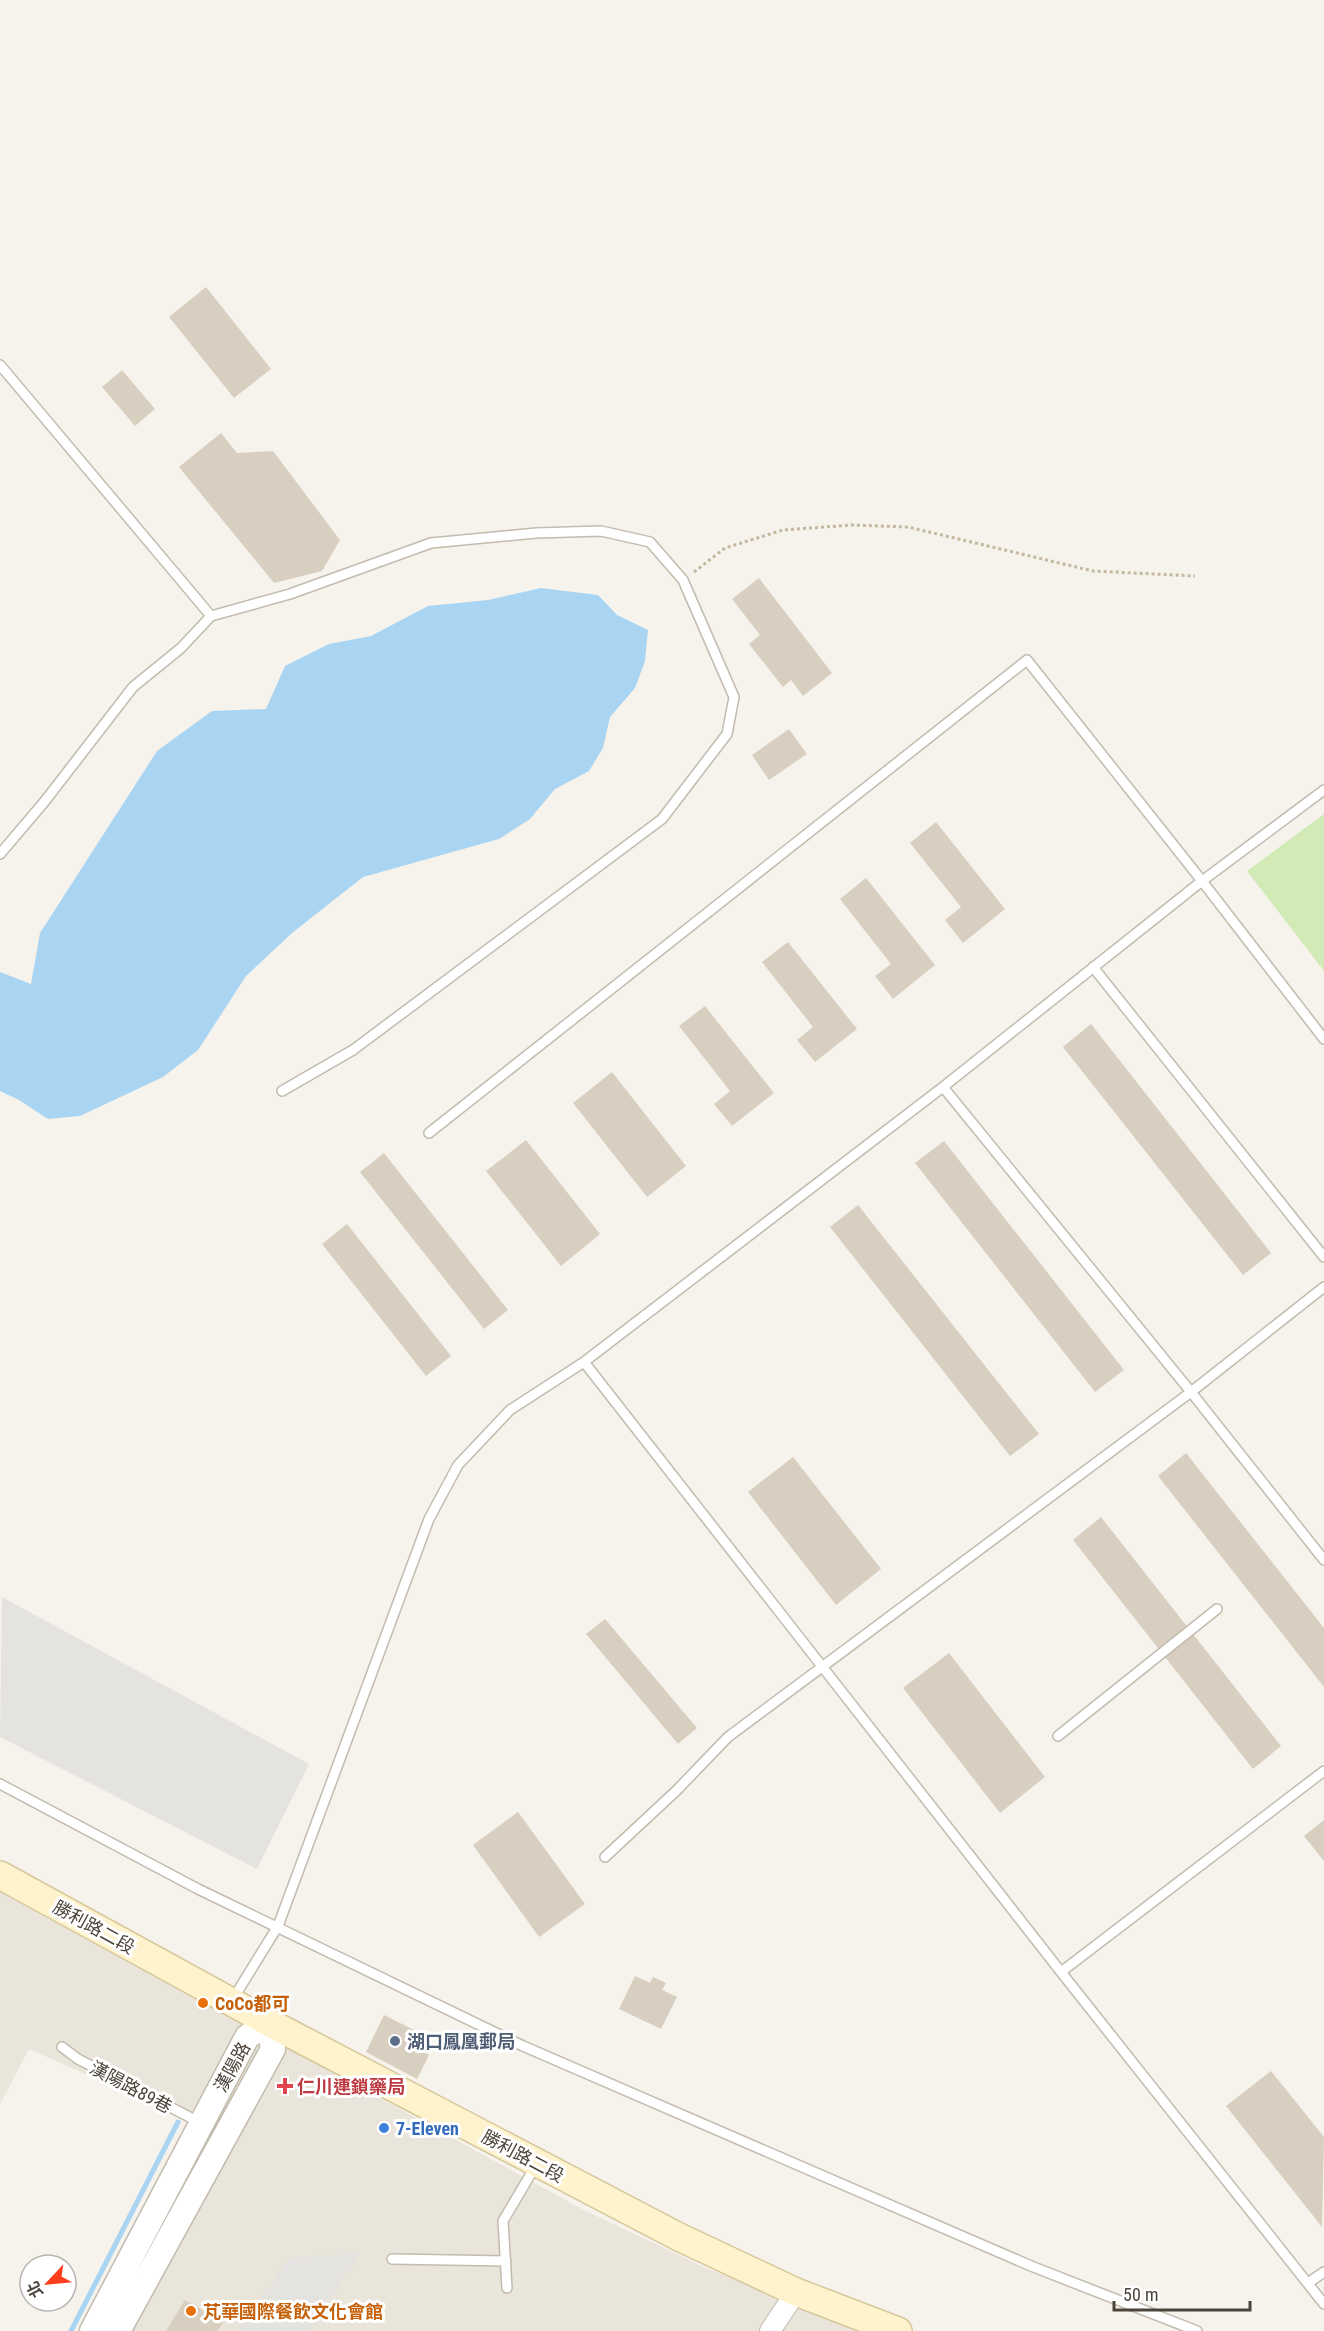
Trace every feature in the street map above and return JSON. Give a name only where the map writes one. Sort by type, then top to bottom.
[{"type":"main road","name":"勝利路二段","points":[[0,1875],[268,2022],[679,2237],[861,2321],[898,2331]]},
{"type":"street","name":"漢陽路","points":[[92,2331],[247,2037],[268,2022],[273,2049],[118,2331]]},
{"type":"street","points":[[770,2331],[796,2292]]},
{"type":"lane","points":[[0,365],[210,616]]},
{"type":"lane","points":[[0,854],[45,801],[133,687],[181,648],[210,616],[290,594],[431,543],[536,533],[602,531],[650,542],[683,580],[734,698],[727,734],[662,819],[353,1050],[282,1091]]},
{"type":"lane","points":[[429,1133],[1027,660],[1324,1039]]},
{"type":"lane","points":[[232,2002],[278,1926],[429,1519],[458,1465],[510,1410],[584,1362],[943,1087],[1202,881],[1324,790]]},
{"type":"lane","points":[[1093,967],[1324,1257]]},
{"type":"lane","points":[[943,1087],[1191,1392],[1324,1560]]},
{"type":"lane","points":[[605,1857],[676,1791],[728,1737],[1191,1392],[1324,1287]]},
{"type":"lane","points":[[584,1362],[1324,2304]]},
{"type":"lane","points":[[1058,1736],[1217,1609]]},
{"type":"lane","points":[[1061,1972],[1324,1772]]},
{"type":"lane","points":[[0,1784],[198,1889],[523,2046],[1031,2266],[1197,2331]]},
{"type":"lane","name":"漢陽路89巷","points":[[62,2047],[78,2059],[201,2124]]},
{"type":"lane","points":[[507,2288],[503,2221],[538,2163]]},
{"type":"lane","points":[[392,2259],[506,2261]]},
{"type":"lane","points":[[1308,2283],[1324,2271]]},
{"type":"path","points":[[683,580],[725,548],[783,530],[852,525],[908,527],[1093,571],[1195,576]]},
{"type":"shaded area","points":[[2,1597],[309,1764],[257,1869],[0,1737]]},
{"type":"shaded area","points":[[0,1890],[582,2209],[706,2268],[868,2331],[119,2331],[227,2137],[29,2049],[0,2104]]},
{"type":"shaded area","points":[[360,2253],[308,2331],[239,2331],[289,2258]]},
{"type":"green space","points":[[1324,814],[1324,971],[1247,871]]},
{"type":"water","points":[[541,588],[598,595],[617,615],[648,630],[645,661],[635,688],[610,717],[603,748],[589,771],[555,789],[530,819],[499,839],[363,877],[292,933],[246,976],[198,1050],[163,1077],[80,1116],[48,1119],[0,1091],[0,972],[31,984],[40,933],[157,751],[212,711],[266,709],[285,666],[329,644],[371,636],[428,606],[488,600]]},
{"type":"building","points":[[206,287],[271,369],[234,398],[169,317]]},
{"type":"building","points":[[122,370],[155,409],[135,426],[102,387]]},
{"type":"building","points":[[221,433],[237,453],[273,451],[340,540],[322,571],[274,583],[179,467]]},
{"type":"building","points":[[759,578],[832,673],[803,696],[791,680],[783,687],[749,644],[760,635],[732,599]]},
{"type":"building","points":[[789,729],[807,754],[769,780],[752,755]]},
{"type":"building","points":[[936,822],[1005,909],[963,943],[945,920],[961,907],[910,843]]},
{"type":"building","points":[[866,878],[935,965],[893,999],[875,976],[891,964],[840,899]]},
{"type":"building","points":[[788,942],[857,1029],[815,1062],[797,1040],[813,1027],[762,962]]},
{"type":"building","points":[[705,1006],[774,1093],[732,1126],[714,1104],[730,1091],[679,1026]]},
{"type":"building","points":[[1091,1024],[1271,1253],[1243,1275],[1063,1047]]},
{"type":"building","points":[[612,1072],[686,1166],[647,1197],[573,1103]]},
{"type":"building","points":[[526,1140],[600,1234],[561,1266],[486,1171]]},
{"type":"building","points":[[944,1141],[1124,1370],[1095,1392],[915,1163]]},
{"type":"building","points":[[384,1153],[508,1310],[484,1329],[360,1172]]},
{"type":"building","points":[[858,1205],[1039,1434],[1010,1456],[830,1227]]},
{"type":"building","points":[[347,1224],[451,1356],[426,1376],[322,1244]]},
{"type":"building","points":[[1186,1453],[1324,1628],[1324,1687],[1158,1476]]},
{"type":"building","points":[[793,1457],[881,1569],[836,1605],[748,1492]]},
{"type":"building","points":[[1101,1517],[1281,1746],[1253,1769],[1073,1540]]},
{"type":"building","points":[[605,1619],[697,1728],[678,1744],[586,1634]]},
{"type":"building","points":[[949,1653],[1045,1777],[1000,1813],[903,1688]]},
{"type":"building","points":[[518,1812],[585,1904],[539,1937],[473,1845]]},
{"type":"building","points":[[1324,1820],[1324,1861],[1304,1836]]},
{"type":"building","points":[[635,1976],[650,1983],[653,1977],[666,1983],[662,1990],[677,1997],[661,2029],[619,2009]]},
{"type":"building","name":"湖口鳳凰郵局","points":[[384,2015],[422,2034],[416,2048],[429,2055],[417,2079],[366,2052]]},
{"type":"building","points":[[1271,2071],[1324,2137],[1322,2227],[1226,2106]]},
{"type":"building","name":"芃華國際餐飲文化會館","points":[[185,2300],[223,2322],[218,2331],[166,2331]]},
{"type":"waterway","points":[[71,2331],[178,2122]]},
{"type":"place","name":"CoCo都可","points":[[203,2003]]},
{"type":"place","name":"湖口鳳凰郵局","points":[[395,2041]]},
{"type":"place","name":"仁川連鎖藥局","points":[[285,2086]]},
{"type":"place","name":"7-Eleven","points":[[384,2128]]},
{"type":"place","name":"芃華國際餐飲文化會館","points":[[191,2311]]}]
